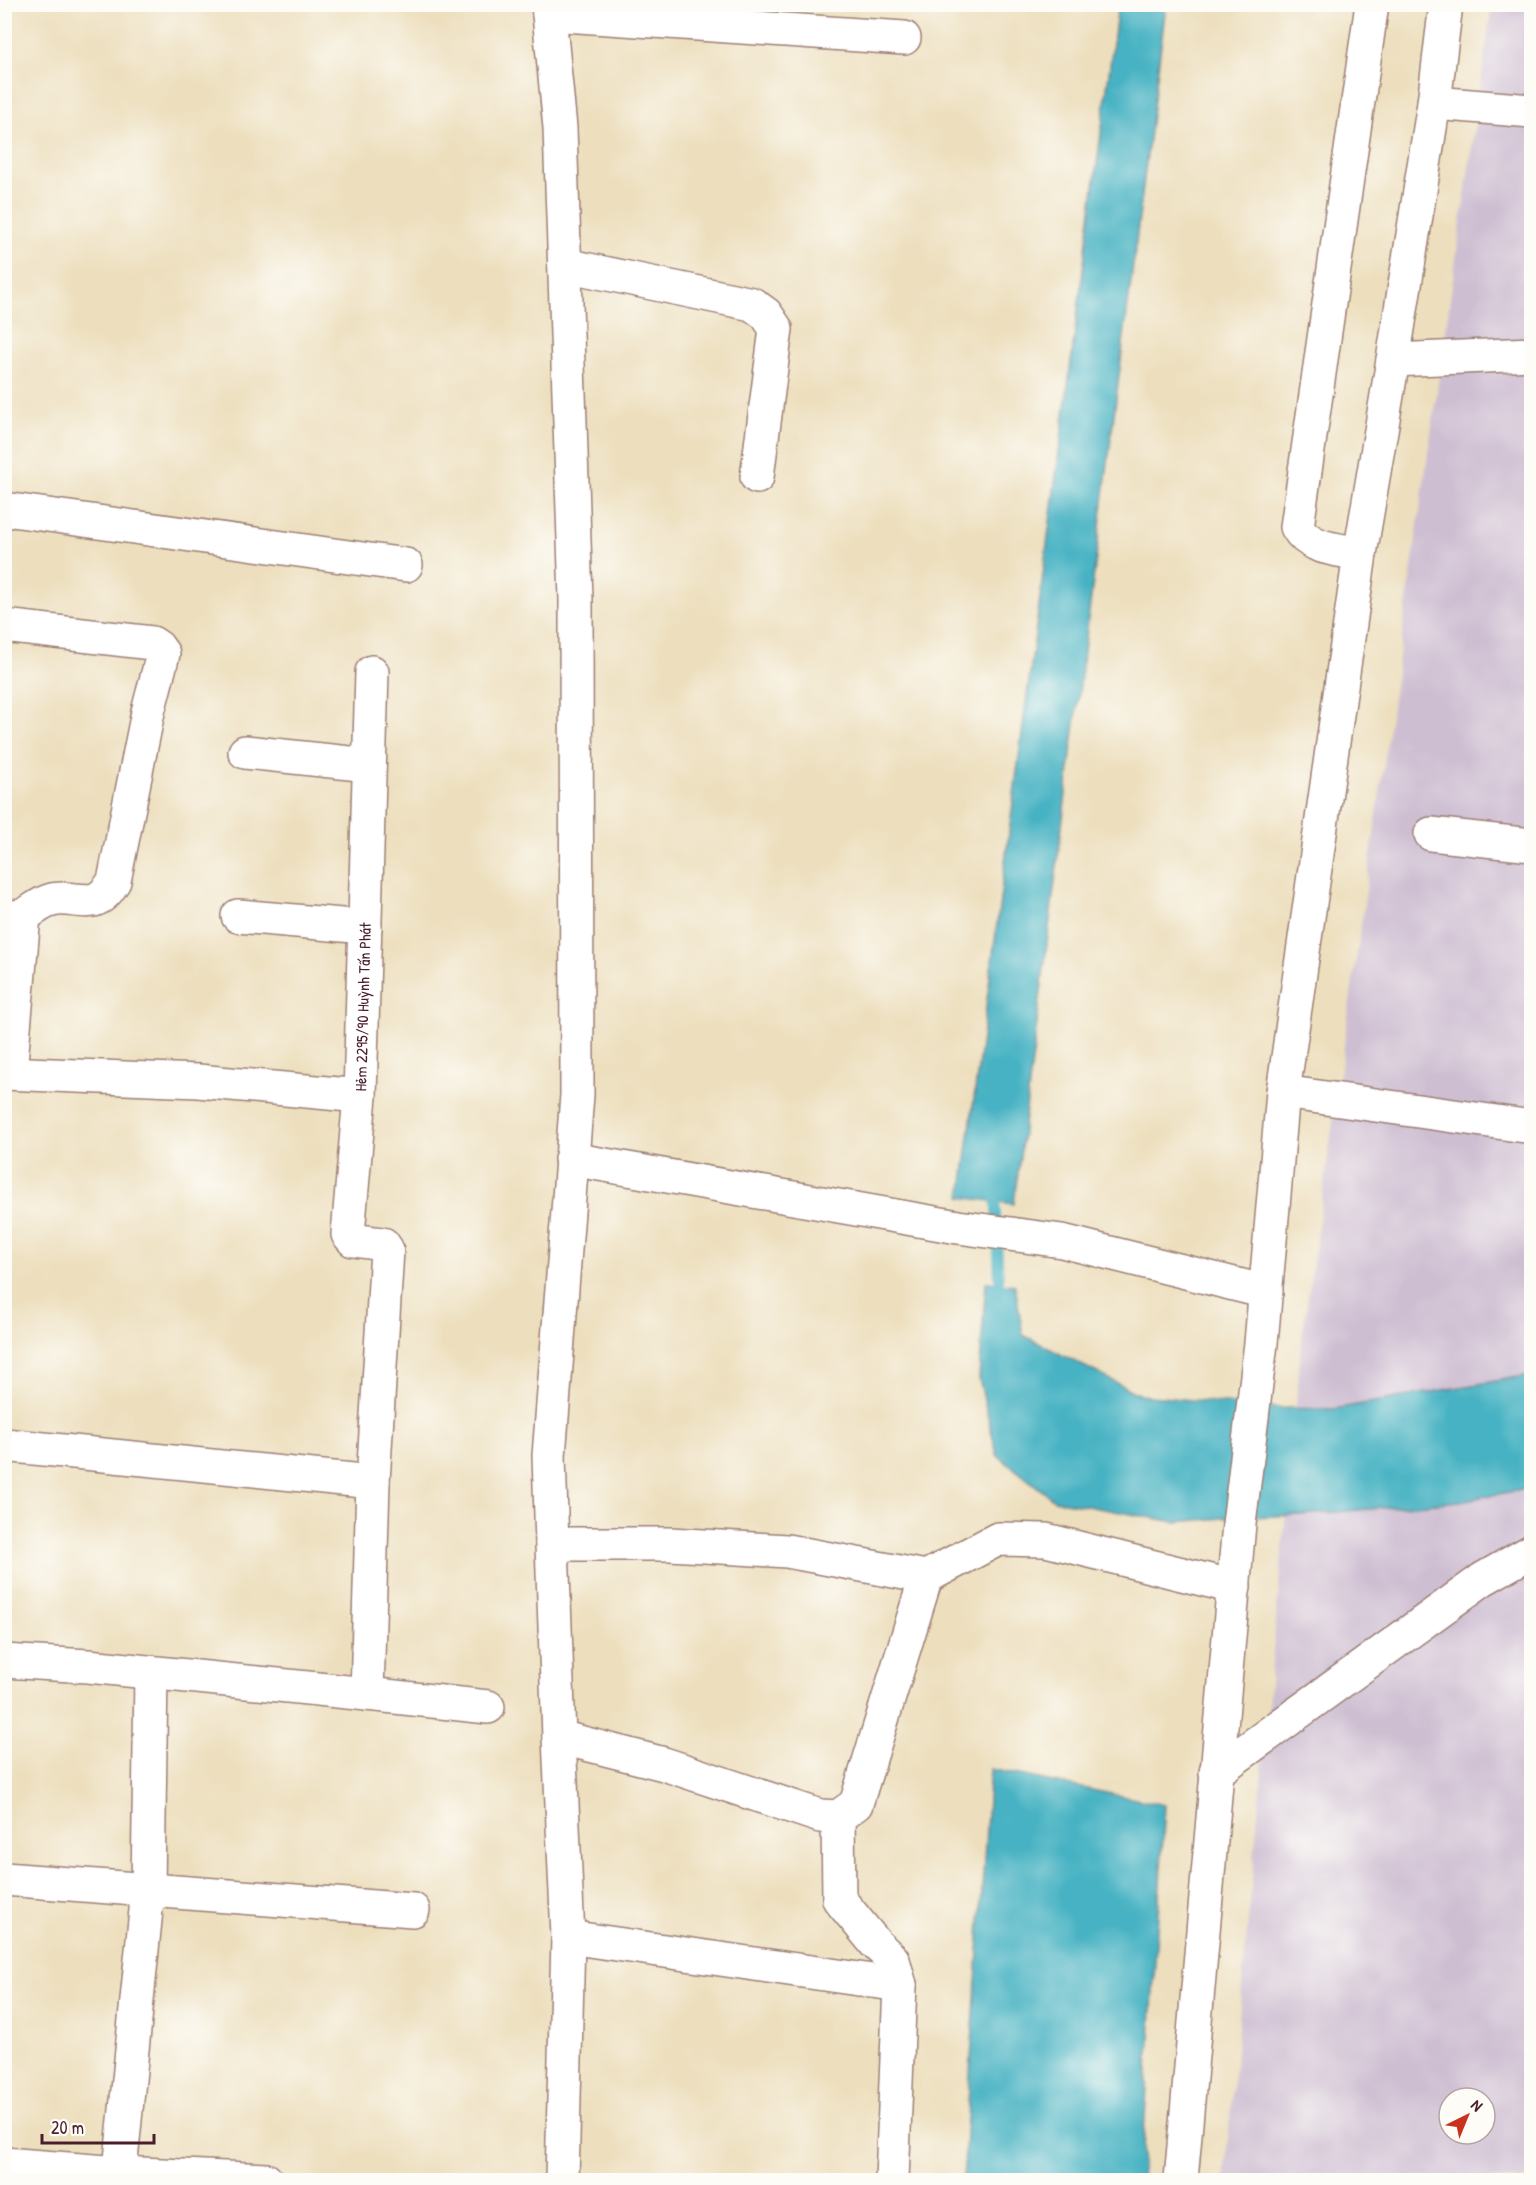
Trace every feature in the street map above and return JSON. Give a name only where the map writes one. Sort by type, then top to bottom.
[{"type":"street","points":[[1360,554],[1311,543],[1302,536],[1297,527],[1372,4]]},
{"type":"street","points":[[1180,2181],[1239,1524],[1261,1342],[1283,1092],[1360,554],[1434,103],[1446,4]]},
{"type":"street","points":[[562,2181],[568,1937],[549,1456],[577,1095],[576,599],[560,128],[548,9],[904,38]]},
{"type":"street","points":[[1434,103],[1532,111]]},
{"type":"street","points":[[565,265],[752,304],[766,314],[776,329],[757,477]]},
{"type":"street","points":[[1393,360],[1532,354]]},
{"type":"street","points":[[4,512],[12,510],[406,565]]},
{"type":"street","points":[[4,626],[152,643],[158,646],[162,654],[114,881],[106,894],[93,900],[58,898],[14,916],[7,1073]]},
{"type":"street","name":"Hẻm 2295/90 Huỳnh Tấn Phát","points":[[7,1073],[198,1081],[360,1096],[372,672]]},
{"type":"street","points":[[244,752],[369,765]]},
{"type":"street","points":[[1431,834],[1532,845]]},
{"type":"street","points":[[238,916],[365,927]]},
{"type":"street","points":[[1283,1092],[1532,1127]]},
{"type":"street","points":[[360,1096],[348,1234],[353,1240],[383,1244],[387,1250],[374,1482],[367,1694]]},
{"type":"street","points":[[572,1158],[958,1227],[1062,1241],[1266,1292]]},
{"type":"street","points":[[4,1444],[374,1482]]},
{"type":"street","points":[[552,1544],[670,1544],[787,1551],[926,1577],[998,1539],[1046,1540],[1234,1587]]},
{"type":"street","points":[[1216,1772],[1483,1579],[1532,1551]]},
{"type":"street","points":[[559,1737],[664,1764],[820,1816],[838,1817],[856,1804],[926,1577]]},
{"type":"street","points":[[4,1661],[151,1673],[488,1707]]},
{"type":"street","points":[[120,2177],[148,1890],[151,1673]]},
{"type":"street","points":[[838,1817],[839,1899],[876,1944],[893,1960],[900,1985],[892,2181]]},
{"type":"street","points":[[4,1879],[413,1910]]},
{"type":"street","points":[[568,1937],[900,1985]]},
{"type":"street","points":[[4,2164],[120,2177],[266,2181]]},
{"type":"shaded area","points":[[1492,5],[1531,5],[1531,2180],[1224,2180],[1302,1339]]},
{"type":"water","points":[[1118,5],[1166,5],[1014,1204],[961,1197]]},
{"type":"water","points":[[986,1282],[1015,1285],[1023,1335],[1140,1395],[1276,1408],[1334,1409],[1531,1375],[1531,1488],[1459,1501],[1302,1515],[1175,1522],[1054,1500],[997,1455],[979,1378]]},
{"type":"water","points":[[990,1769],[1165,1805],[1141,2180],[963,2180]]},
{"type":"waterway","points":[[995,1189],[999,1283]]}]
